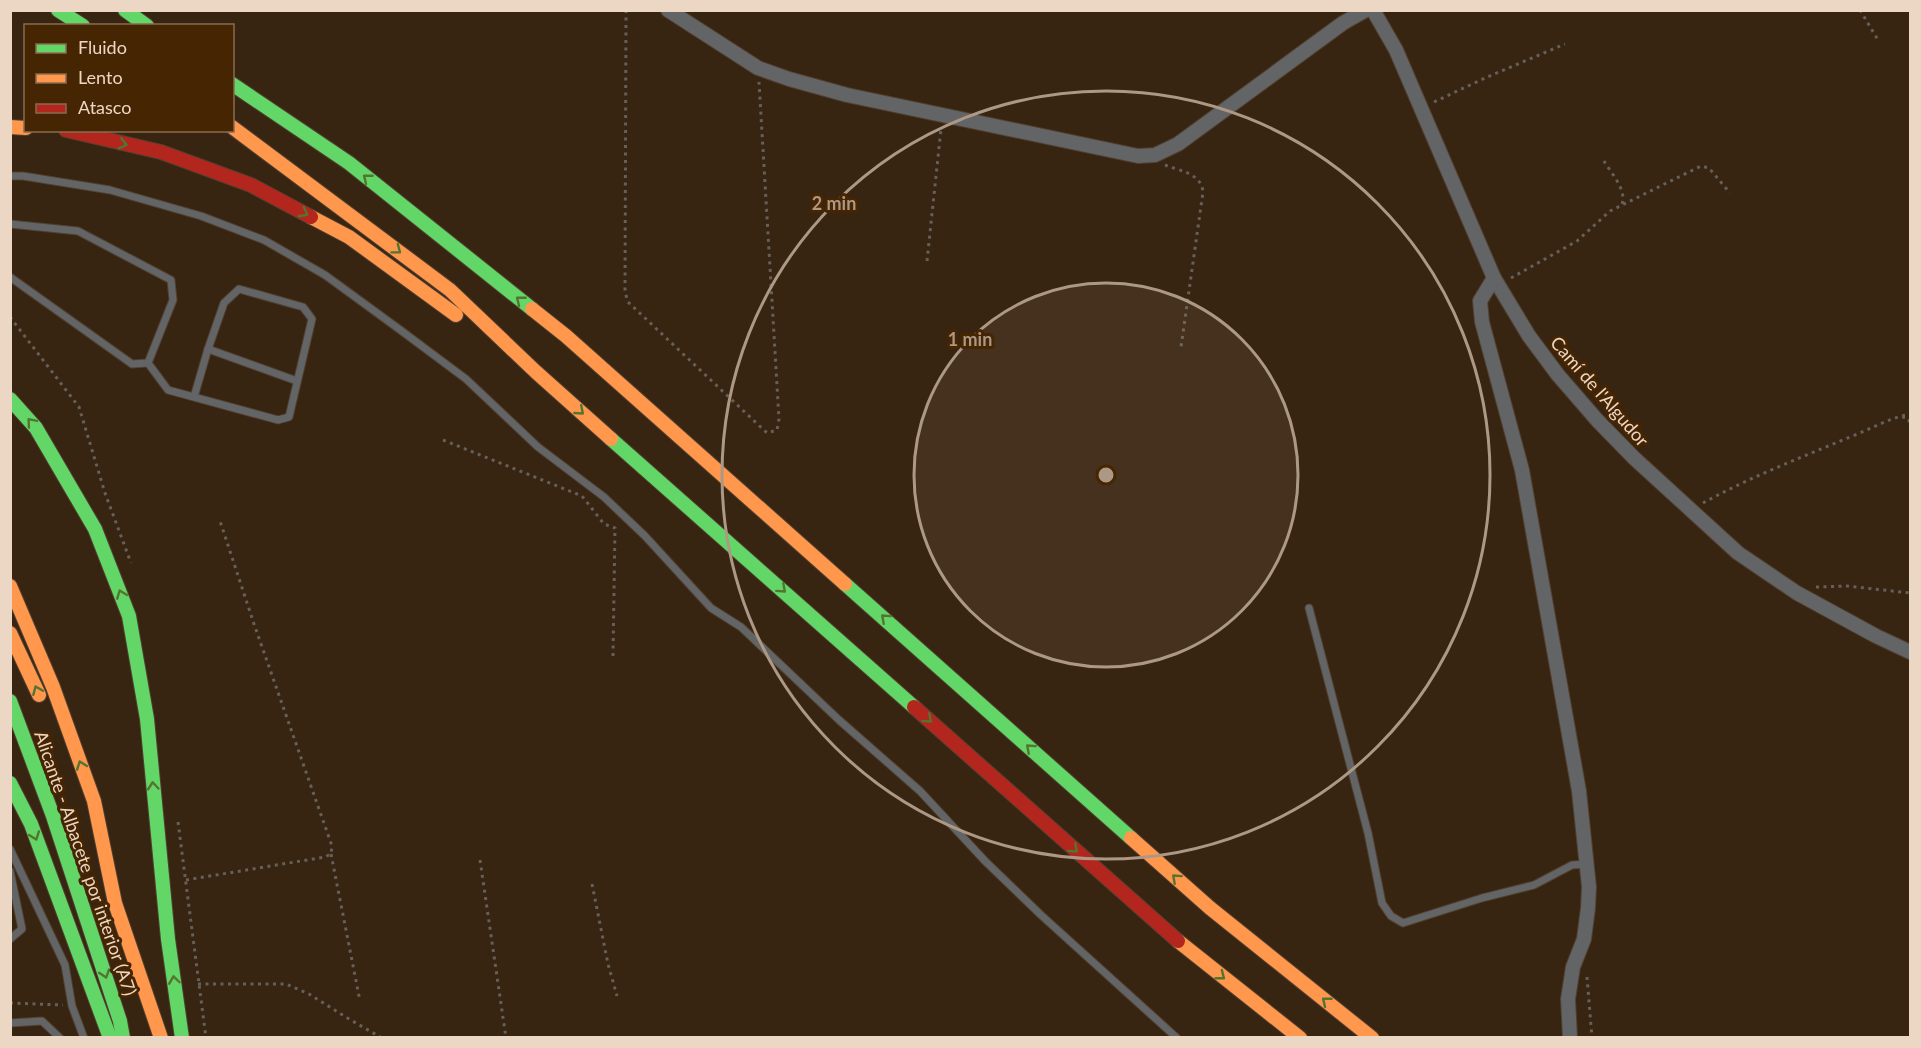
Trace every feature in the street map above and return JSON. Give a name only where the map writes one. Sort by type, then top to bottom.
[{"type":"highway","points":[[58,10],[80,24]]},
{"type":"highway","points":[[125,10],[144,24]]},
{"type":"highway","points":[[234,85],[349,164],[566,336],[1210,908],[1372,1038]]},
{"type":"highway","points":[[234,128],[450,290],[536,372],[1184,946],[1300,1038]]},
{"type":"highway","points":[[74,132],[160,153],[251,185],[349,237],[536,372]]},
{"type":"highway","points":[[10,399],[36,428],[95,529],[129,616],[147,719],[168,939],[182,1038]]},
{"type":"highway","points":[[10,586],[53,687],[94,801],[116,903],[161,1038]]},
{"type":"highway","name":"Alicante - Albacete por interior (A7)","points":[[10,633],[46,713]]},
{"type":"highway","name":"Alicante - Albacete por interior (A7)","points":[[10,701],[54,816],[120,1021],[123,1038]]},
{"type":"highway","points":[[10,783],[31,824],[110,1038]]},
{"type":"highway","name":"Alicante - Albacete por interior (A7)","points":[[74,785],[116,903]]},
{"type":"street","points":[[668,10],[758,68],[789,79],[847,95],[942,116],[1121,154],[1144,156],[1155,155],[1178,144],[1343,23],[1366,10]]},
{"type":"street","name":"Camí de l'Algudor","points":[[1373,10],[1396,50],[1496,281],[1529,336],[1558,375],[1597,420],[1738,553],[1797,593],[1876,636],[1911,652]]},
{"type":"street","points":[[1496,281],[1480,301],[1482,322],[1522,470],[1569,726],[1587,864],[1589,887],[1584,939],[1573,967],[1568,999],[1570,1038]]},
{"type":"lane","points":[[10,176],[23,176],[110,190],[201,216],[264,240],[325,275],[466,379],[538,447],[604,497],[645,536],[711,608],[741,627],[839,720],[920,791],[985,861],[1041,915],[1177,1038]]},
{"type":"lane","points":[[10,224],[78,231],[171,280],[172,300],[148,363]]},
{"type":"lane","points":[[10,277],[132,364],[148,363]]},
{"type":"lane","points":[[148,363],[168,390],[278,420],[289,417],[312,319],[303,307],[239,290],[224,303],[194,397]]},
{"type":"lane","points":[[208,349],[297,381]]},
{"type":"lane","points":[[1309,608],[1368,833],[1382,903],[1391,916],[1403,922],[1534,885],[1572,865],[1587,864]]},
{"type":"lane","points":[[10,849],[65,965],[72,1006],[84,1038]]},
{"type":"lane","points":[[10,871],[22,929],[10,939]]},
{"type":"lane","points":[[10,1023],[42,1021],[60,1038]]},
{"type":"path","points":[[626,10],[625,292],[628,302],[767,433],[777,430],[778,419],[758,68]]},
{"type":"path","points":[[1860,10],[1878,40]]},
{"type":"path","points":[[1422,108],[1565,44]]},
{"type":"path","points":[[927,261],[942,116]]},
{"type":"path","points":[[1144,156],[1193,175],[1203,186],[1181,346]]},
{"type":"path","points":[[1604,161],[1622,190],[1624,199],[1622,204]]},
{"type":"path","points":[[1496,281],[1558,253],[1577,241],[1604,215],[1622,204],[1701,166],[1709,168],[1730,193]]},
{"type":"path","points":[[1691,511],[1703,502],[1792,459],[1900,416],[1911,414]]},
{"type":"path","points":[[1900,416],[1908,418],[1911,423]]},
{"type":"path","points":[[443,440],[582,496],[604,524],[615,528]]},
{"type":"path","points":[[613,656],[615,528],[625,518]]},
{"type":"path","points":[[220,521],[332,846],[331,854],[360,1001]]},
{"type":"path","points":[[1797,593],[1817,587],[1847,586],[1911,593]]},
{"type":"path","points":[[206,1038],[186,880],[331,854]]},
{"type":"path","points":[[480,860],[506,1038]]},
{"type":"path","points":[[592,884],[608,964],[617,996]]},
{"type":"path","points":[[1587,972],[1592,1038]]},
{"type":"path","points":[[198,984],[286,984],[309,993],[382,1038]]},
{"type":"path","points":[[10,1003],[72,1006]]},
{"type":"traffic: fast","points":[[58,10],[80,24]]},
{"type":"traffic: fast","points":[[125,10],[144,24]]},
{"type":"traffic: fast","points":[[234,85],[349,163],[532,309]]},
{"type":"traffic: fast","points":[[10,399],[36,428],[95,529],[129,616],[147,719],[168,939],[182,1038]]},
{"type":"traffic: fast","points":[[611,439],[914,707]]},
{"type":"traffic: fast","points":[[845,584],[1131,838]]},
{"type":"traffic: fast","points":[[10,701],[53,816],[120,1021],[123,1038]]},
{"type":"traffic: fast","points":[[10,783],[31,824],[110,1038]]},
{"type":"traffic: slow","points":[[10,127],[24,128]]},
{"type":"traffic: slow","points":[[234,128],[450,290],[611,439]]},
{"type":"traffic: slow","points":[[311,217],[349,237],[456,315]]},
{"type":"traffic: slow","points":[[532,309],[566,336],[845,584]]},
{"type":"traffic: slow","points":[[10,586],[53,687],[94,801],[115,903],[161,1038]]},
{"type":"traffic: slow","points":[[10,633],[39,695]]},
{"type":"traffic: slow","points":[[1131,838],[1210,908],[1372,1038]]},
{"type":"traffic: slow","points":[[1178,941],[1300,1038]]},
{"type":"traffic: jam","points":[[75,132],[161,152],[251,185],[311,217]]},
{"type":"traffic: jam","points":[[914,707],[1178,941]]}]
